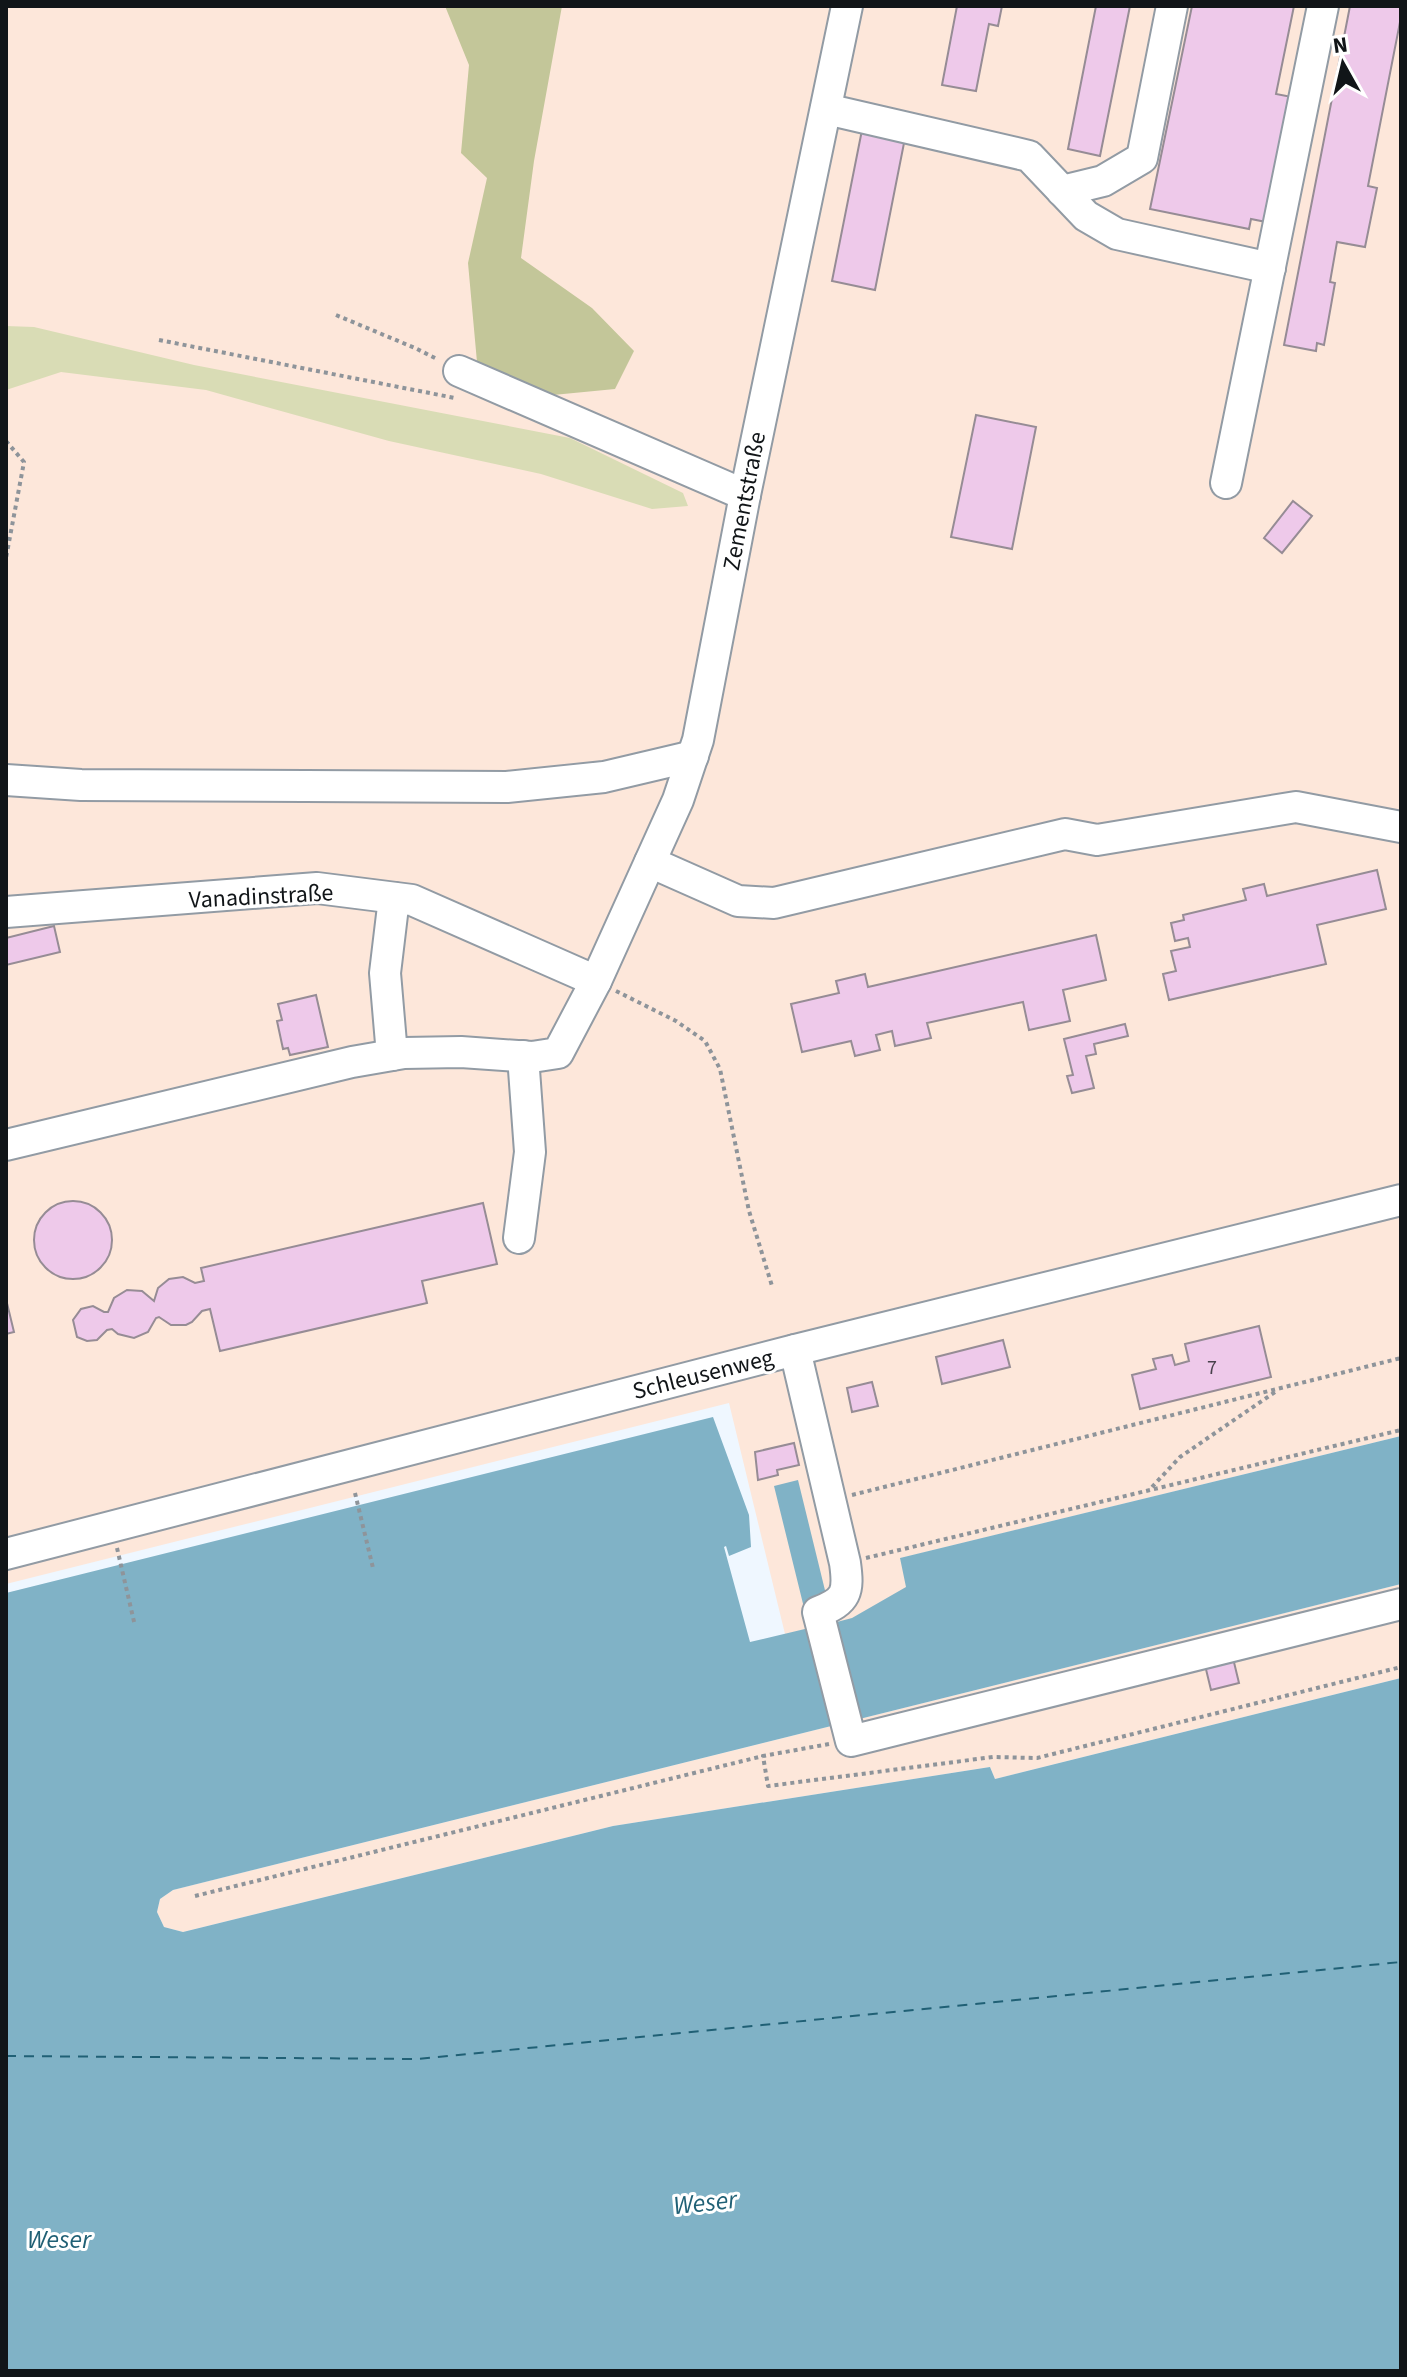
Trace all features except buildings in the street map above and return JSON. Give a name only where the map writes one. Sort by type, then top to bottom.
[{"type":"street","name":"Zementstraße","points":[[523,1056],[558,1053],[596,981],[678,800],[698,740],[745,495],[847,6]]},
{"type":"street","points":[[1062,191],[1103,181],[1142,158],[1172,6]]},
{"type":"street","points":[[1226,483],[1323,6]]},
{"type":"street","points":[[826,109],[1029,156],[1086,216],[1117,234],[1270,268]]},
{"type":"street","points":[[457,385],[745,495]]},
{"type":"street","points":[[6,780],[81,785],[507,787],[604,777],[693,756]]},
{"type":"street","points":[[650,862],[738,901],[774,903],[1065,834],[1097,840],[1296,807],[1401,827]]},
{"type":"street","name":"Vanadinstraße","points":[[6,912],[317,888],[412,900],[596,981]]},
{"type":"street","points":[[392,1055],[385,973],[394,898]]},
{"type":"street","points":[[6,1145],[392,1055],[461,1052],[523,1056],[530,1152],[519,1238]]},
{"type":"street","name":"Schleusenweg","points":[[6,1554],[795,1350],[1401,1200]]},
{"type":"street","points":[[795,1350],[845,1563],[848,1586],[841,1600],[818,1612],[849,1731],[1401,1604]]},
{"type":"path","points":[[336,315],[415,348],[457,385]]},
{"type":"path","points":[[159,340],[457,385]]},
{"type":"path","points":[[6,441],[24,462],[6,558]]},
{"type":"path","points":[[596,981],[676,1021],[705,1041],[720,1069],[749,1211],[772,1286]]},
{"type":"path","points":[[831,1500],[1401,1358]]},
{"type":"path","points":[[1150,1489],[1180,1457],[1280,1389]]},
{"type":"path","points":[[845,1563],[1401,1430]]},
{"type":"path","points":[[355,1493],[373,1568]]},
{"type":"path","points":[[115,1542],[135,1626]]},
{"type":"path","points":[[763,1756],[768,1786],[993,1757],[1037,1758],[1401,1667]]},
{"type":"path","points":[[195,1896],[763,1756],[849,1731]]},
{"type":"shaded area","points":[[6,6],[1401,6],[1401,1436],[901,1558],[907,1587],[851,1619],[785,1634],[729,1403],[6,1584]]},
{"type":"shaded area","points":[[1401,1584],[1401,1678],[995,1779],[990,1767],[613,1826],[183,1932],[164,1927],[157,1912],[160,1899],[173,1890]]},
{"type":"green space","points":[[445,6],[562,6],[534,161],[521,258],[592,308],[634,351],[615,389],[553,395],[477,362],[468,263],[487,178],[461,153],[469,65]]},
{"type":"green space","points":[[6,326],[34,327],[194,365],[570,438],[683,493],[688,506],[652,509],[541,474],[389,441],[206,390],[61,372],[6,390]]},
{"type":"water","name":"Weser","points":[[713,1417],[749,1515],[751,1547],[729,1556],[724,1547],[750,1642],[809,1628],[774,1486],[798,1480],[833,1623],[852,1618],[906,1587],[900,1558],[1401,1436],[1401,1584],[173,1890],[160,1899],[157,1912],[164,1927],[183,1932],[613,1826],[990,1767],[995,1779],[1401,1678],[1401,2371],[6,2371],[6,1593]]},
{"type":"ferry route","points":[[6,2056],[417,2059],[1401,1962]]}]
